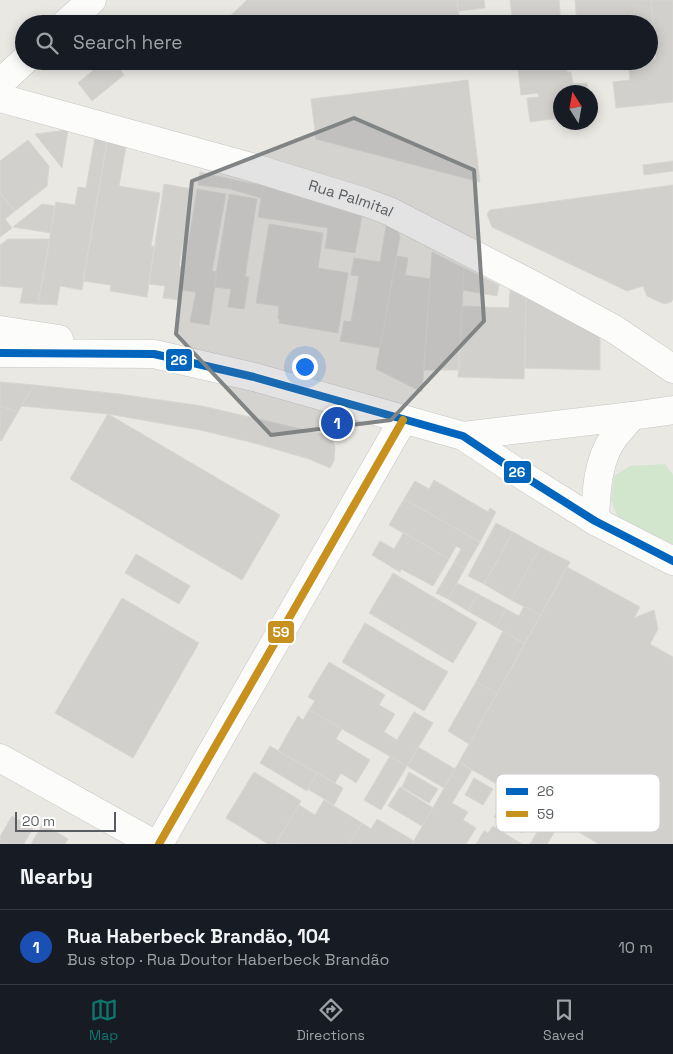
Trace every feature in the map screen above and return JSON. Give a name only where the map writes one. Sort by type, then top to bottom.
[{"type":"street","points":[[76,15],[92,0]]},
{"type":"street","points":[[0,83],[15,69]]},
{"type":"street","name":"Rua Palmital","points":[[0,98],[251,168],[389,211],[606,325],[673,369]]},
{"type":"street","points":[[0,330],[65,340],[61,352]]},
{"type":"street","points":[[0,353],[154,354],[254,377],[463,436],[595,520],[673,561]]},
{"type":"street","points":[[463,436],[673,410]]},
{"type":"street","points":[[595,520],[596,488],[605,455],[614,438],[632,416]]},
{"type":"street","points":[[159,844],[403,420]]},
{"type":"street","points":[[0,758],[154,844]]},
{"type":"highlighted area","points":[[354,118],[474,170],[484,321],[391,420],[271,435],[176,334],[192,181]]},
{"type":"green space","points":[[665,464],[673,475],[673,544],[619,520],[611,500],[614,476],[630,466]]},
{"type":"building","points":[[247,0],[457,0],[459,15],[320,14],[231,15]]},
{"type":"building","points":[[457,0],[484,0],[485,8],[458,11]]},
{"type":"building","points":[[510,0],[559,0],[560,15],[512,15]]},
{"type":"building","points":[[575,0],[651,0],[653,15],[576,15]]},
{"type":"building","points":[[651,0],[673,0],[673,102],[616,108],[613,82],[630,80],[629,70],[658,70],[658,15],[653,15]]},
{"type":"building","points":[[93,70],[120,70],[124,75],[92,101],[78,83]]},
{"type":"building","points":[[518,70],[567,70],[567,72],[571,72],[573,84],[587,83],[587,85],[553,85],[553,119],[530,122],[527,98],[539,97],[538,93],[521,95]]},
{"type":"building","points":[[468,80],[480,182],[316,139],[311,99]]},
{"type":"building","points":[[68,130],[62,168],[35,134]]},
{"type":"building","points":[[95,137],[107,141],[82,290],[60,286],[57,305],[38,304],[56,202],[75,205],[78,187],[86,188]]},
{"type":"building","points":[[28,140],[49,166],[47,186],[15,211],[0,193],[0,161]]},
{"type":"building","points":[[107,141],[126,146],[119,186],[160,193],[151,246],[154,246],[147,297],[110,291],[111,285],[83,281]]},
{"type":"building","points":[[673,161],[673,171],[644,175],[643,165]]},
{"type":"building","points":[[200,172],[231,179],[230,189],[198,185]]},
{"type":"building","points":[[231,179],[263,186],[261,198],[230,189]]},
{"type":"building","points":[[164,184],[192,189],[179,266],[184,267],[179,300],[163,298],[165,286],[149,284]]},
{"type":"building","points":[[673,185],[673,299],[671,302],[664,304],[647,296],[643,286],[627,291],[492,227],[487,214],[490,210]]},
{"type":"building","points":[[263,186],[362,216],[355,253],[325,248],[328,228],[258,217]]},
{"type":"building","points":[[197,189],[226,194],[212,271],[217,272],[209,325],[190,322],[196,292],[181,290]]},
{"type":"building","points":[[0,193],[15,211],[5,219],[12,228],[0,237]]},
{"type":"building","points":[[229,194],[257,199],[245,277],[249,277],[244,309],[228,307],[231,289],[214,287]]},
{"type":"building","points":[[42,204],[55,206],[51,233],[13,227]]},
{"type":"building","points":[[269,224],[323,233],[318,268],[348,273],[338,333],[279,323],[279,306],[256,303]]},
{"type":"building","points":[[386,226],[396,229],[400,236],[380,348],[340,341],[344,321],[351,322],[359,276],[351,275],[354,258],[380,262]]},
{"type":"building","points":[[8,239],[50,239],[38,304],[20,303],[23,288],[0,286],[0,245]]},
{"type":"building","points":[[432,252],[464,268],[459,370],[424,370]]},
{"type":"building","points":[[397,256],[408,258],[405,275],[430,279],[422,392],[376,369]]},
{"type":"building","points":[[464,268],[499,285],[497,296],[462,290]]},
{"type":"building","points":[[510,290],[526,298],[524,379],[458,377],[462,306],[509,308]]},
{"type":"building","points":[[526,298],[600,335],[600,370],[525,368]]},
{"type":"building","points":[[0,382],[34,385],[18,412],[0,406]]},
{"type":"building","points":[[34,385],[119,394],[202,406],[327,435],[333,441],[335,447],[334,461],[330,468],[309,459],[200,430],[108,414],[21,406]]},
{"type":"building","points":[[0,406],[18,412],[1,441],[0,440]]},
{"type":"building","points":[[108,414],[280,515],[242,580],[70,479]]},
{"type":"building","points":[[434,480],[488,512],[490,508],[496,512],[480,542],[404,499],[415,481],[429,489]]},
{"type":"building","points":[[404,499],[480,542],[465,568],[454,562],[461,549],[456,546],[449,559],[389,525]]},
{"type":"building","points":[[496,523],[513,532],[484,584],[468,576]]},
{"type":"building","points":[[404,532],[449,559],[433,586],[401,569],[400,572],[372,555],[380,541],[394,549]]},
{"type":"building","points":[[513,532],[540,547],[511,600],[484,584]]},
{"type":"building","points":[[540,547],[570,562],[541,615],[511,600]]},
{"type":"building","points":[[136,554],[190,586],[179,604],[125,573]]},
{"type":"building","points":[[454,562],[465,568],[448,599],[436,593]]},
{"type":"building","points":[[567,567],[640,607],[634,618],[654,610],[658,629],[650,644],[673,657],[673,844],[599,844],[579,832],[660,832],[660,774],[496,774],[496,784],[459,762]]},
{"type":"building","points":[[393,573],[477,623],[453,663],[369,613]]},
{"type":"building","points":[[457,583],[478,594],[468,611],[448,599]]},
{"type":"building","points":[[478,594],[506,609],[496,627],[468,611]]},
{"type":"building","points":[[122,598],[199,643],[133,758],[55,713]]},
{"type":"building","points":[[524,606],[541,615],[525,644],[496,627],[506,609],[519,616]]},
{"type":"building","points":[[365,623],[448,672],[424,711],[342,662]]},
{"type":"building","points":[[503,631],[525,644],[497,694],[476,682]]},
{"type":"building","points":[[329,662],[385,695],[379,705],[395,714],[384,732],[397,740],[414,712],[433,723],[407,766],[309,710],[315,701],[308,697]]},
{"type":"building","points":[[476,682],[497,694],[469,744],[448,731]]},
{"type":"building","points":[[309,710],[342,729],[336,739],[370,760],[356,783],[341,773],[335,783],[278,751],[298,716],[303,720]]},
{"type":"building","points":[[270,746],[317,773],[307,791],[260,763]]},
{"type":"building","points":[[418,747],[455,769],[444,788],[407,766]]},
{"type":"building","points":[[390,756],[407,766],[381,810],[364,800]]},
{"type":"building","points":[[459,762],[472,770],[452,803],[468,812],[463,820],[476,828],[466,844],[412,844]]},
{"type":"building","points":[[254,772],[301,801],[276,844],[268,844],[226,818]]},
{"type":"building","points":[[409,772],[438,789],[429,803],[402,787]]},
{"type":"building","points":[[317,773],[343,788],[334,805],[308,789]]},
{"type":"building","points":[[474,778],[493,789],[483,805],[465,795]]},
{"type":"building","points":[[400,787],[433,808],[422,826],[388,806]]},
{"type":"building","points":[[324,800],[362,823],[349,844],[276,843],[299,805],[315,815]]},
{"type":"building","points":[[12,816],[33,828],[24,844],[0,844],[0,837]]},
{"type":"building","points":[[377,819],[414,841],[412,844],[349,844],[362,823],[371,829]]},
{"type":"building","points":[[43,824],[68,839],[65,844],[31,844]]},
{"type":"building","points":[[493,826],[496,828],[496,832],[503,832],[522,844],[476,844],[484,831],[488,833]]},
{"type":"building","points":[[537,832],[555,832],[547,844],[530,844]]},
{"type":"transit line","name":"26","points":[[0,353],[154,354],[254,377],[463,436],[595,521],[673,561]]},
{"type":"transit line","name":"59","points":[[159,844],[403,420]]},
{"type":"place","name":"Rua Haberbeck Brandão, 104","points":[[337,423]]}]
